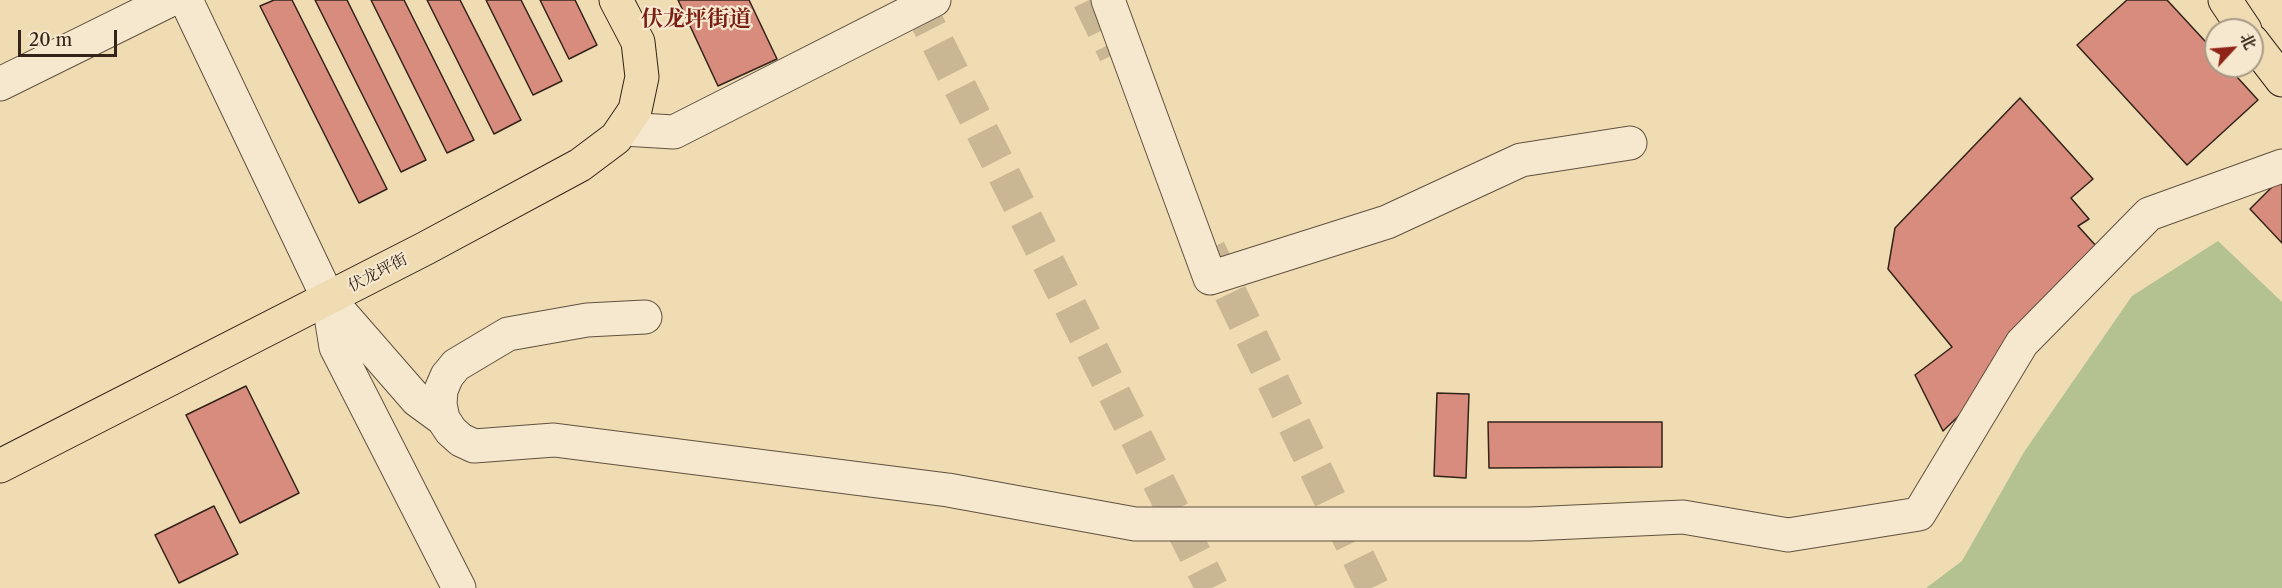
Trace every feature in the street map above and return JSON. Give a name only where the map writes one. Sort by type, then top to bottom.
[{"type":"main road","name":"伏龙坪街","points":[[0,466],[426,248],[580,165],[616,138],[635,110],[642,77],[638,42],[616,0]]},
{"type":"main road","points":[[2225,0],[2237,18]]},
{"type":"main road","points":[[2264,57],[2282,80]]},
{"type":"street","points":[[0,84],[170,0]]},
{"type":"street","points":[[186,0],[328,298],[417,400],[443,419],[461,440],[474,446],[554,441],[600,446],[948,490],[1135,524],[1530,524],[1683,517],[1788,535],[1919,514],[2022,343],[2149,214],[2282,165]]},
{"type":"street","points":[[622,129],[674,132],[934,0]]},
{"type":"street","points":[[1108,0],[1210,278],[1387,222],[1521,160],[1630,143]]},
{"type":"street","points":[[328,298],[336,347],[459,588]]},
{"type":"street","points":[[443,419],[440,404],[441,390],[447,376],[456,365],[508,334],[587,320],[645,317]]},
{"type":"green space","points":[[2218,241],[2282,302],[2282,588],[1926,588],[1962,561],[2024,452],[2132,296]]},
{"type":"building","points":[[274,0],[292,0],[387,189],[359,203],[260,6]]},
{"type":"building","points":[[315,0],[347,0],[426,160],[401,172]]},
{"type":"building","points":[[371,0],[404,0],[474,140],[447,153]]},
{"type":"building","points":[[427,0],[460,0],[521,120],[494,134]]},
{"type":"building","points":[[486,0],[521,0],[562,81],[533,95]]},
{"type":"building","points":[[540,0],[575,0],[597,45],[569,59]]},
{"type":"building","points":[[678,0],[749,0],[777,59],[718,86]]},
{"type":"building","points":[[2127,0],[2167,0],[2204,40],[2204,78],[2238,78],[2258,100],[2187,165],[2077,45]]},
{"type":"building","points":[[2020,98],[2093,179],[2071,198],[2089,219],[2078,226],[2098,248],[1970,405],[1943,431],[1915,375],[1952,347],[1888,269],[1895,228]]},
{"type":"building","points":[[2282,177],[2282,243],[2250,209]]},
{"type":"building","points":[[246,386],[299,493],[240,523],[186,415]]},
{"type":"building","points":[[1437,393],[1469,394],[1466,478],[1434,476]]},
{"type":"building","points":[[1488,422],[1662,422],[1662,467],[1489,468]]},
{"type":"building","points":[[214,506],[238,554],[179,583],[155,535]]},
{"type":"tunnel","points":[[916,0],[1212,588]]},
{"type":"tunnel","points":[[1089,0],[1115,54]]},
{"type":"tunnel","points":[[1209,249],[1373,588]]},
{"type":"district","name":"伏龙坪街道","points":[[696,20]]}]
